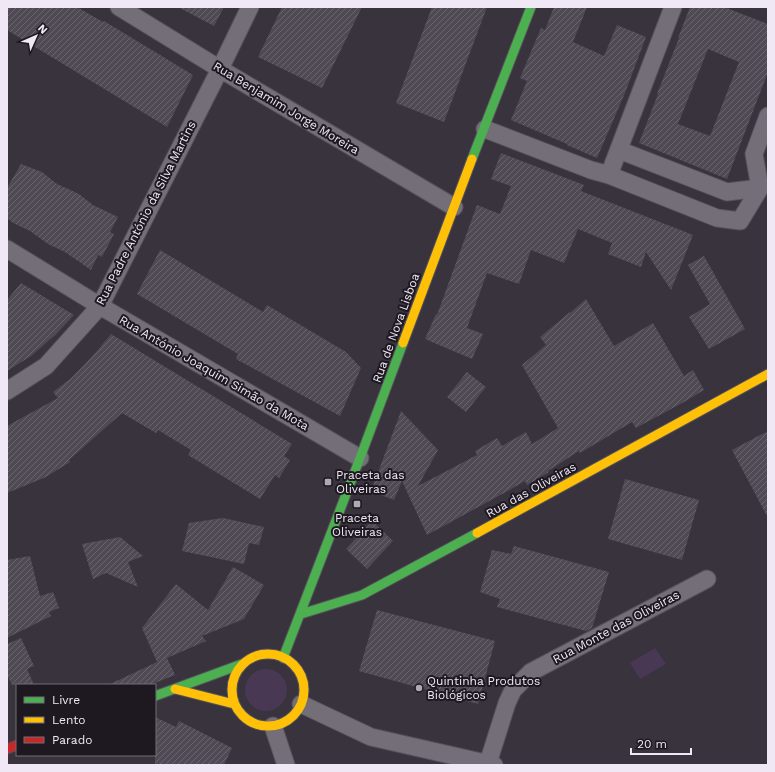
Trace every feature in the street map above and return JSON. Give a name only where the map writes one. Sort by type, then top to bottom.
[{"type":"street","name":"Rua Benjamim Jorge Moreira","points":[[119,7],[220,69],[454,207]]},
{"type":"street","name":"Rua Padre António da Silva Martins","points":[[7,391],[46,366],[100,306],[250,7]]},
{"type":"street","name":"Rua de Nova Lisboa","points":[[283,658],[531,7]]},
{"type":"street","points":[[609,175],[673,7]]},
{"type":"street","points":[[764,191],[754,154],[768,116]]},
{"type":"street","points":[[485,129],[591,170],[609,175],[717,218],[740,221],[764,191]]},
{"type":"street","points":[[754,154],[768,144]]},
{"type":"street","points":[[619,150],[727,192],[764,191]]},
{"type":"street","points":[[717,218],[727,192]]},
{"type":"street","name":"Rua António Joaquim Simão da Mota","points":[[7,249],[100,306],[360,458]]},
{"type":"street","name":"Rua das Oliveiras","points":[[301,614],[362,595],[768,374]]},
{"type":"street","name":"Rua Monte das Oliveiras","points":[[491,764],[506,702],[513,690],[531,672],[707,579]]},
{"type":"street","points":[[156,696],[242,664],[254,656],[268,654],[283,658],[293,664],[301,676],[304,690],[302,704],[294,716],[282,724],[268,727],[254,724],[242,716],[234,704],[231,690],[234,676],[242,664]]},
{"type":"street","points":[[175,689],[234,704]]},
{"type":"street","points":[[302,704],[371,737],[491,764]]},
{"type":"street","points":[[273,726],[286,765]]},
{"type":"shaded area","points":[[655,648],[666,664],[640,679],[630,663]]},
{"type":"shaded area","points":[[262,669],[270,669],[281,675],[287,686],[287,694],[281,705],[270,711],[262,711],[251,705],[245,694],[245,686],[251,675]]},
{"type":"building","points":[[7,7],[77,7],[103,22],[104,21],[193,75],[167,127],[7,30]]},
{"type":"building","points":[[178,7],[224,7],[214,26]]},
{"type":"building","points":[[282,7],[362,7],[322,88],[258,57]]},
{"type":"building","points":[[432,7],[487,7],[444,122],[396,103]]},
{"type":"building","points":[[554,7],[587,7],[573,42],[604,56],[617,25],[646,37],[625,93],[597,158],[511,120],[527,81],[520,78],[541,28],[545,30]]},
{"type":"building","points":[[690,7],[724,7],[768,24],[768,72],[727,179],[639,143]],"holes":[[[708,49],[739,62],[710,136],[678,124]]]},
{"type":"building","points":[[501,153],[584,185],[581,191],[693,235],[671,290],[646,252],[641,267],[608,254],[612,243],[578,229],[564,263],[531,250],[519,284],[487,273],[467,328],[483,334],[472,359],[425,339],[436,314],[437,315],[477,205],[500,214],[511,186],[491,179]]},
{"type":"building","points":[[21,164],[42,172],[57,184],[79,194],[93,205],[118,217],[110,232],[114,234],[102,257],[98,255],[91,270],[65,252],[48,244],[30,231],[13,223],[7,218],[7,188]]},
{"type":"building","points":[[160,250],[263,312],[267,305],[346,352],[361,368],[340,416],[236,359],[238,354],[137,294]]},
{"type":"building","points":[[704,256],[745,329],[709,349],[689,317],[710,304],[688,265]]},
{"type":"building","points":[[21,283],[74,315],[55,335],[31,356],[7,371],[7,300]]},
{"type":"building","points":[[586,299],[614,346],[653,323],[684,376],[693,370],[704,390],[636,428],[632,422],[580,453],[579,451],[527,485],[525,481],[427,535],[402,481],[394,500],[371,491],[401,411],[438,450],[418,486],[477,455],[475,451],[497,438],[502,446],[526,432],[532,444],[558,428],[522,365],[546,345],[540,337]]},
{"type":"building","points":[[111,334],[292,444],[284,456],[290,460],[279,478],[275,475],[260,499],[188,455],[191,450],[158,430],[156,433],[122,413],[69,460],[70,462],[46,477],[7,493],[7,426],[58,398],[53,392],[70,379],[84,365]]},
{"type":"building","points":[[467,372],[486,387],[466,412],[447,397]]},
{"type":"building","points":[[768,431],[768,518],[732,450]]},
{"type":"building","points":[[625,479],[699,500],[682,560],[608,539]]},
{"type":"building","points":[[223,518],[264,527],[259,545],[249,543],[244,564],[182,551],[189,523]]},
{"type":"building","points":[[372,521],[393,541],[367,569],[346,549]]},
{"type":"building","points":[[120,537],[143,556],[128,562],[138,587],[106,573],[93,579],[82,544]]},
{"type":"building","points":[[514,546],[609,572],[592,628],[586,631],[497,607],[500,599],[480,592],[492,550],[511,554]]},
{"type":"building","points":[[30,556],[40,596],[53,592],[59,608],[49,612],[51,616],[7,638],[7,560]]},
{"type":"building","points":[[233,567],[264,585],[244,619],[202,636],[206,641],[167,658],[175,675],[152,684],[110,684],[157,662],[142,628],[176,584],[208,610]]},
{"type":"building","points":[[377,610],[495,641],[478,704],[359,671]]},
{"type":"building","points":[[21,638],[34,666],[27,669],[34,684],[12,685],[7,675],[7,644]]},
{"type":"building","points":[[156,717],[176,727],[179,721],[232,748],[224,765],[155,765]]},
{"type":"traffic: fast","points":[[472,159],[531,7]]},
{"type":"traffic: fast","points":[[283,658],[403,343]]},
{"type":"traffic: fast","points":[[301,614],[362,595],[477,533]]},
{"type":"traffic: fast","points":[[156,696],[242,664]]},
{"type":"traffic: slow","points":[[403,343],[472,159]]},
{"type":"traffic: slow","points":[[477,533],[768,374]]},
{"type":"traffic: slow","points":[[268,654],[282,657],[294,664],[301,676],[304,690],[301,704],[294,716],[282,723],[268,726],[254,723],[242,716],[235,704],[232,690],[235,676],[242,664],[254,657],[268,654]]},
{"type":"traffic: slow","points":[[175,689],[234,704]]},
{"type":"traffic: jam","points":[[7,749],[16,745]]},
{"type":"place","name":"Praceta das Oliveiras","points":[[328,482]]},
{"type":"place","name":"Praceta Oliveiras","points":[[357,504]]},
{"type":"place","name":"Quintinha Produtos Biológicos","points":[[419,688]]}]
